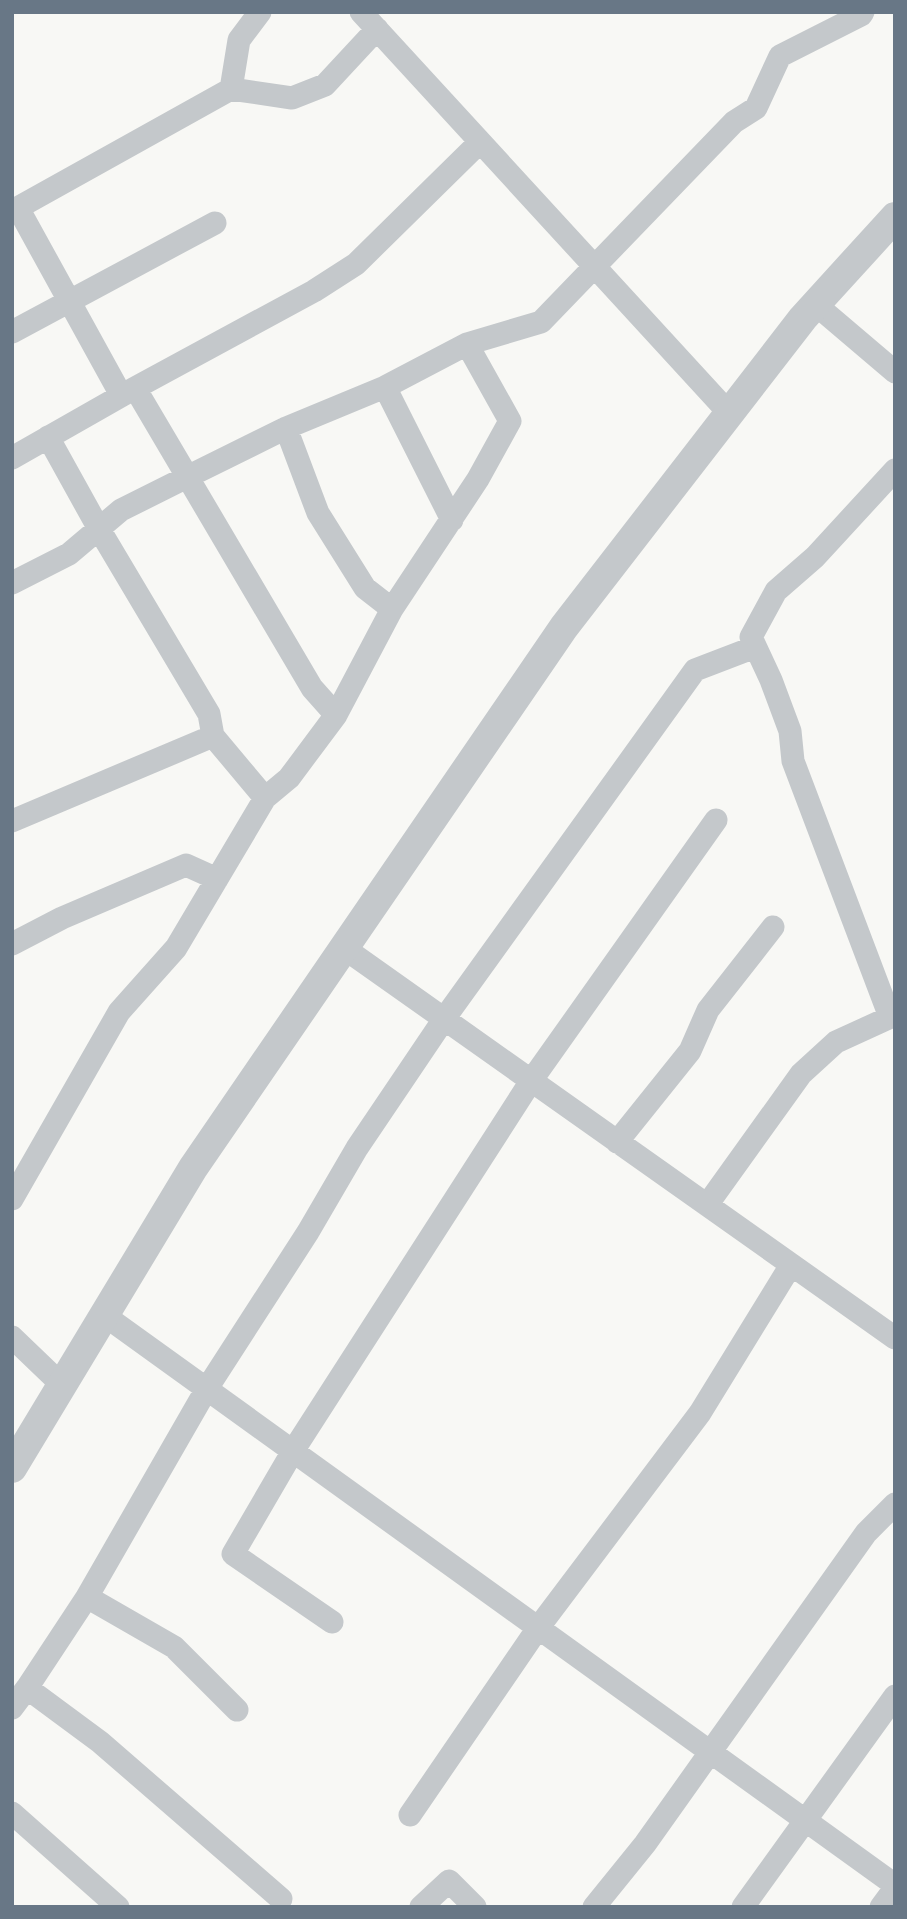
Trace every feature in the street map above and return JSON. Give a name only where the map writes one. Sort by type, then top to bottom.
[{"type":"street","points":[[230,89],[239,40],[261,12]]},
{"type":"street","points":[[361,12],[729,413]]},
{"type":"street","points":[[12,583],[69,554],[121,510],[286,428],[385,387],[467,344],[541,322],[734,122],[755,108],[780,56],[863,12]]},
{"type":"street","points":[[336,715],[312,688],[187,477],[69,301],[15,209],[230,89],[292,98],[326,85],[377,29]]},
{"type":"street","points":[[12,458],[128,391],[314,291],[356,264],[480,142]]},
{"type":"street","points":[[12,1468],[193,1168],[564,627],[803,318],[895,217]]},
{"type":"street","points":[[12,332],[215,223]]},
{"type":"street","points":[[816,304],[895,372]]},
{"type":"street","points":[[12,1199],[119,1012],[176,948],[265,797],[289,778],[336,715],[392,609],[478,479],[510,421],[467,344]]},
{"type":"street","points":[[385,387],[452,520]]},
{"type":"street","points":[[286,428],[318,513],[365,588],[392,609]]},
{"type":"street","points":[[48,437],[99,529],[209,714],[213,736],[265,797]]},
{"type":"street","points":[[707,1205],[801,1074],[836,1042],[892,1016],[793,761],[790,731],[771,680],[751,638],[776,591],[815,557],[895,470]]},
{"type":"street","points":[[12,1708],[86,1597],[206,1390],[308,1232],[357,1148],[444,1019],[695,670],[755,647]]},
{"type":"street","points":[[12,821],[213,736]]},
{"type":"street","points":[[332,1622],[233,1554],[293,1451],[531,1081],[716,820]]},
{"type":"street","points":[[12,944],[62,918],[186,865],[217,879]]},
{"type":"street","points":[[617,1142],[690,1051],[708,1010],[773,927]]},
{"type":"street","points":[[344,948],[895,1338]]},
{"type":"street","points":[[410,1815],[538,1628],[701,1413],[791,1265]]},
{"type":"street","points":[[104,1315],[895,1887],[881,1907]]},
{"type":"street","points":[[12,1337],[62,1385]]},
{"type":"street","points":[[594,1907],[645,1844],[866,1533],[895,1504]]},
{"type":"street","points":[[86,1597],[174,1647],[237,1710]]},
{"type":"street","points":[[27,1688],[100,1741],[281,1899]]},
{"type":"street","points":[[743,1907],[895,1696]]},
{"type":"street","points":[[12,1813],[118,1907]]},
{"type":"street","points":[[421,1907],[449,1881],[474,1907]]}]
